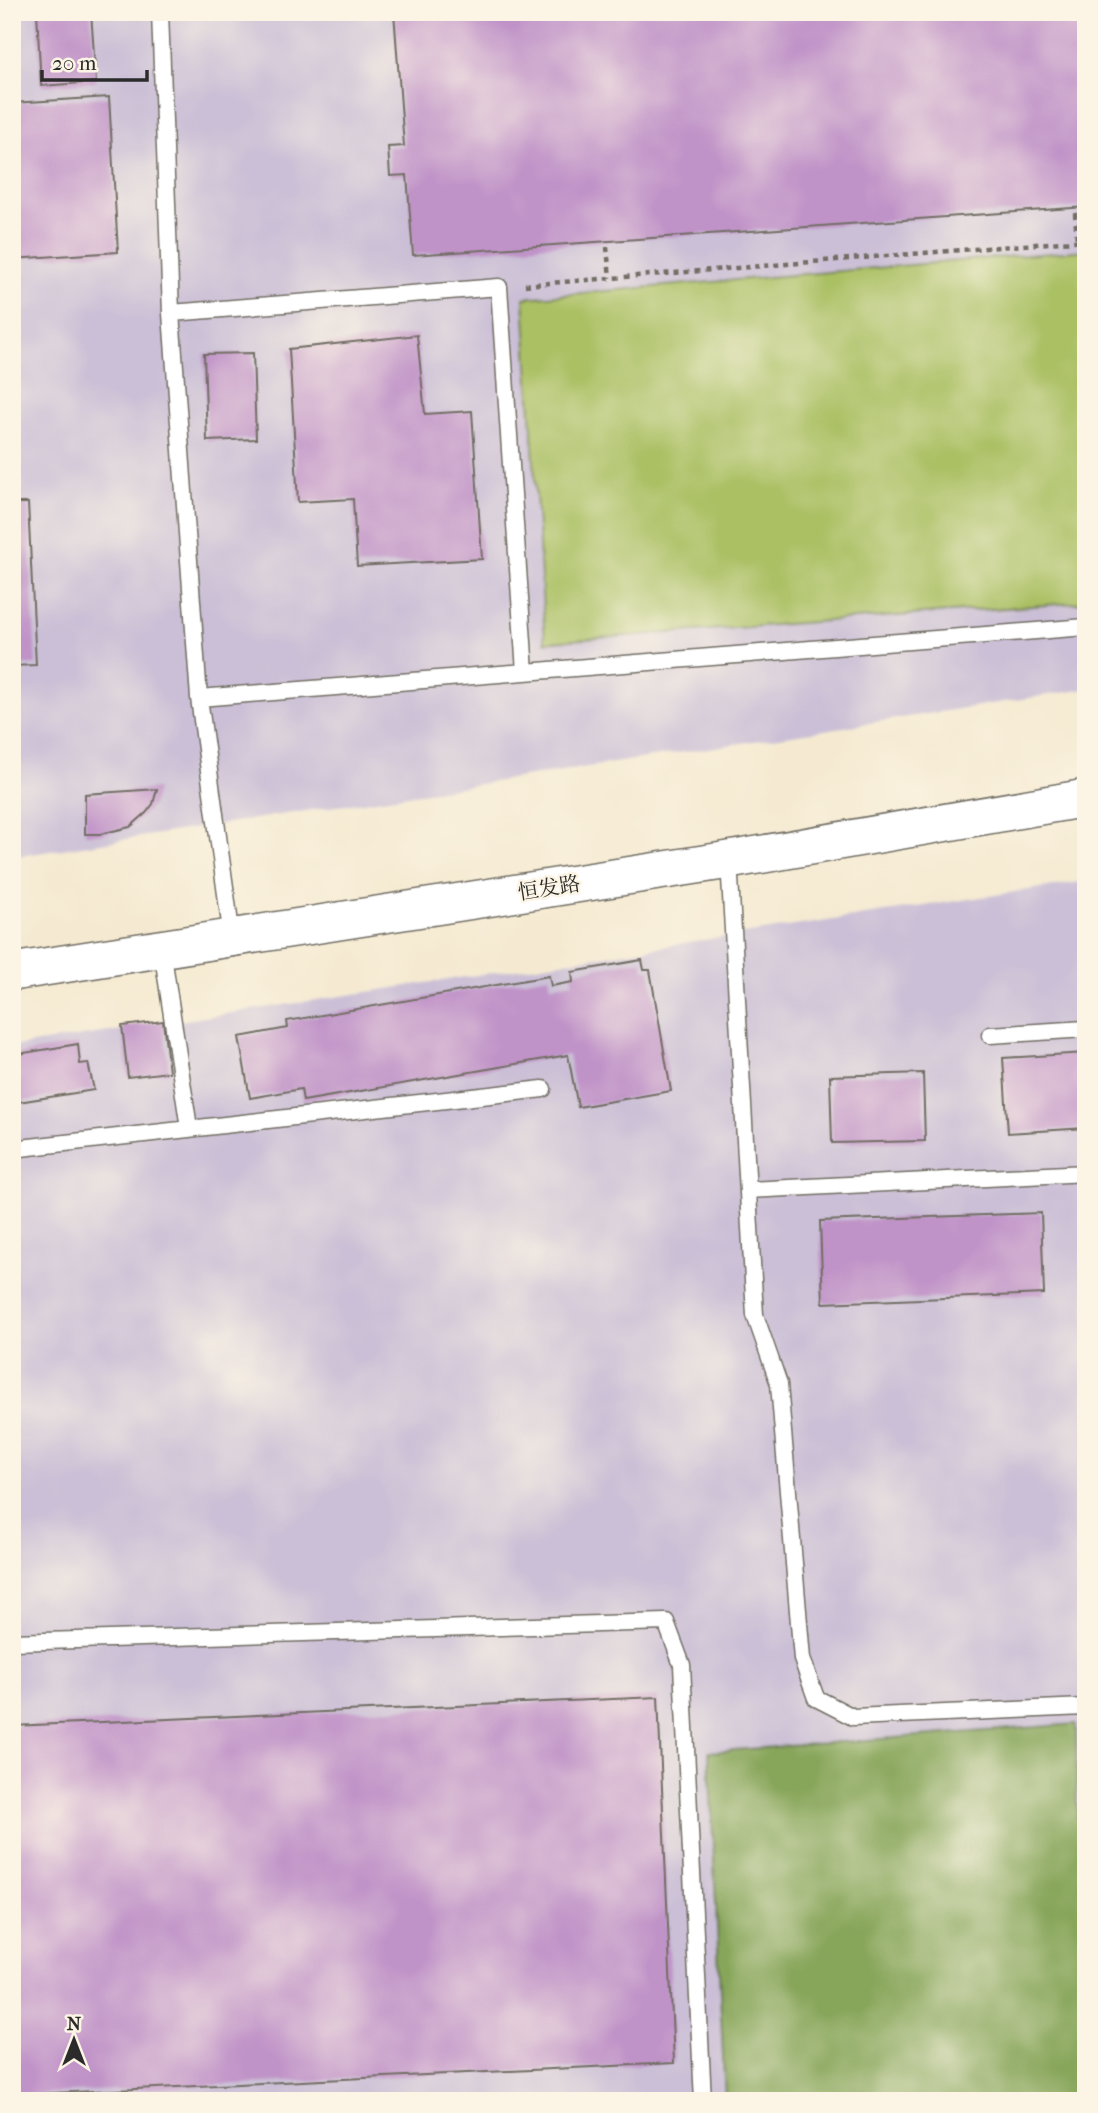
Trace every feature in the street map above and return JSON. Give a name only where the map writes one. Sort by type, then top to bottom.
[{"type":"street","name":"恒发路","points":[[12,972],[729,860],[1086,798]]},
{"type":"lane","points":[[160,12],[171,313],[199,698],[232,937]]},
{"type":"lane","points":[[171,313],[499,287],[524,672]]},
{"type":"lane","points":[[199,698],[1086,627]]},
{"type":"lane","points":[[729,860],[755,1315],[779,1384],[802,1659],[816,1698],[853,1717],[1086,1707]]},
{"type":"lane","points":[[162,949],[189,1128]]},
{"type":"lane","points":[[990,1035],[1086,1029]]},
{"type":"lane","points":[[12,1149],[543,1089]]},
{"type":"lane","points":[[748,1190],[1086,1173]]},
{"type":"lane","points":[[12,1642],[666,1622],[682,1665],[703,2101]]},
{"type":"path","points":[[1075,213],[1077,241]]},
{"type":"path","points":[[499,287],[1086,240]]},
{"type":"path","points":[[607,247],[610,278]]},
{"type":"shaded area","points":[[12,12],[1086,12],[1086,689],[12,857]]},
{"type":"shaded area","points":[[1086,881],[1086,2101],[12,2101],[12,1047]]},
{"type":"green space","points":[[1086,250],[1086,602],[545,642],[524,298]]},
{"type":"green space","points":[[1076,1724],[1077,1818],[1086,1818],[1086,2101],[725,2101],[709,1752]]},
{"type":"building","points":[[37,12],[91,12],[96,82],[41,86]]},
{"type":"building","points":[[394,12],[1077,12],[1086,129],[1086,207],[413,255],[407,175],[390,176],[388,147],[404,146]]},
{"type":"building","points":[[109,97],[118,252],[12,259],[12,103]]},
{"type":"building","points":[[417,335],[425,414],[472,411],[482,559],[357,566],[353,499],[298,502],[289,349]]},
{"type":"building","points":[[253,353],[256,439],[207,441],[204,354]]},
{"type":"building","points":[[12,503],[28,503],[36,665],[12,666]]},
{"type":"building","points":[[157,789],[153,804],[130,827],[100,834],[85,834],[85,794]]},
{"type":"building","points":[[642,960],[644,970],[650,970],[671,1091],[578,1107],[568,1055],[303,1101],[301,1089],[250,1098],[239,1037],[288,1028],[287,1021],[549,976],[551,986],[573,982],[572,972]]},
{"type":"building","points":[[163,1021],[169,1072],[128,1077],[122,1026]]},
{"type":"building","points":[[78,1044],[80,1064],[88,1063],[94,1090],[12,1103],[12,1055]]},
{"type":"building","points":[[1086,1053],[1086,1128],[1008,1133],[1003,1058]]},
{"type":"building","points":[[923,1073],[925,1141],[832,1143],[830,1076]]},
{"type":"building","points":[[1041,1213],[1044,1294],[823,1303],[820,1221]]},
{"type":"building","points":[[658,1697],[674,2063],[12,2095],[12,1726]]}]
